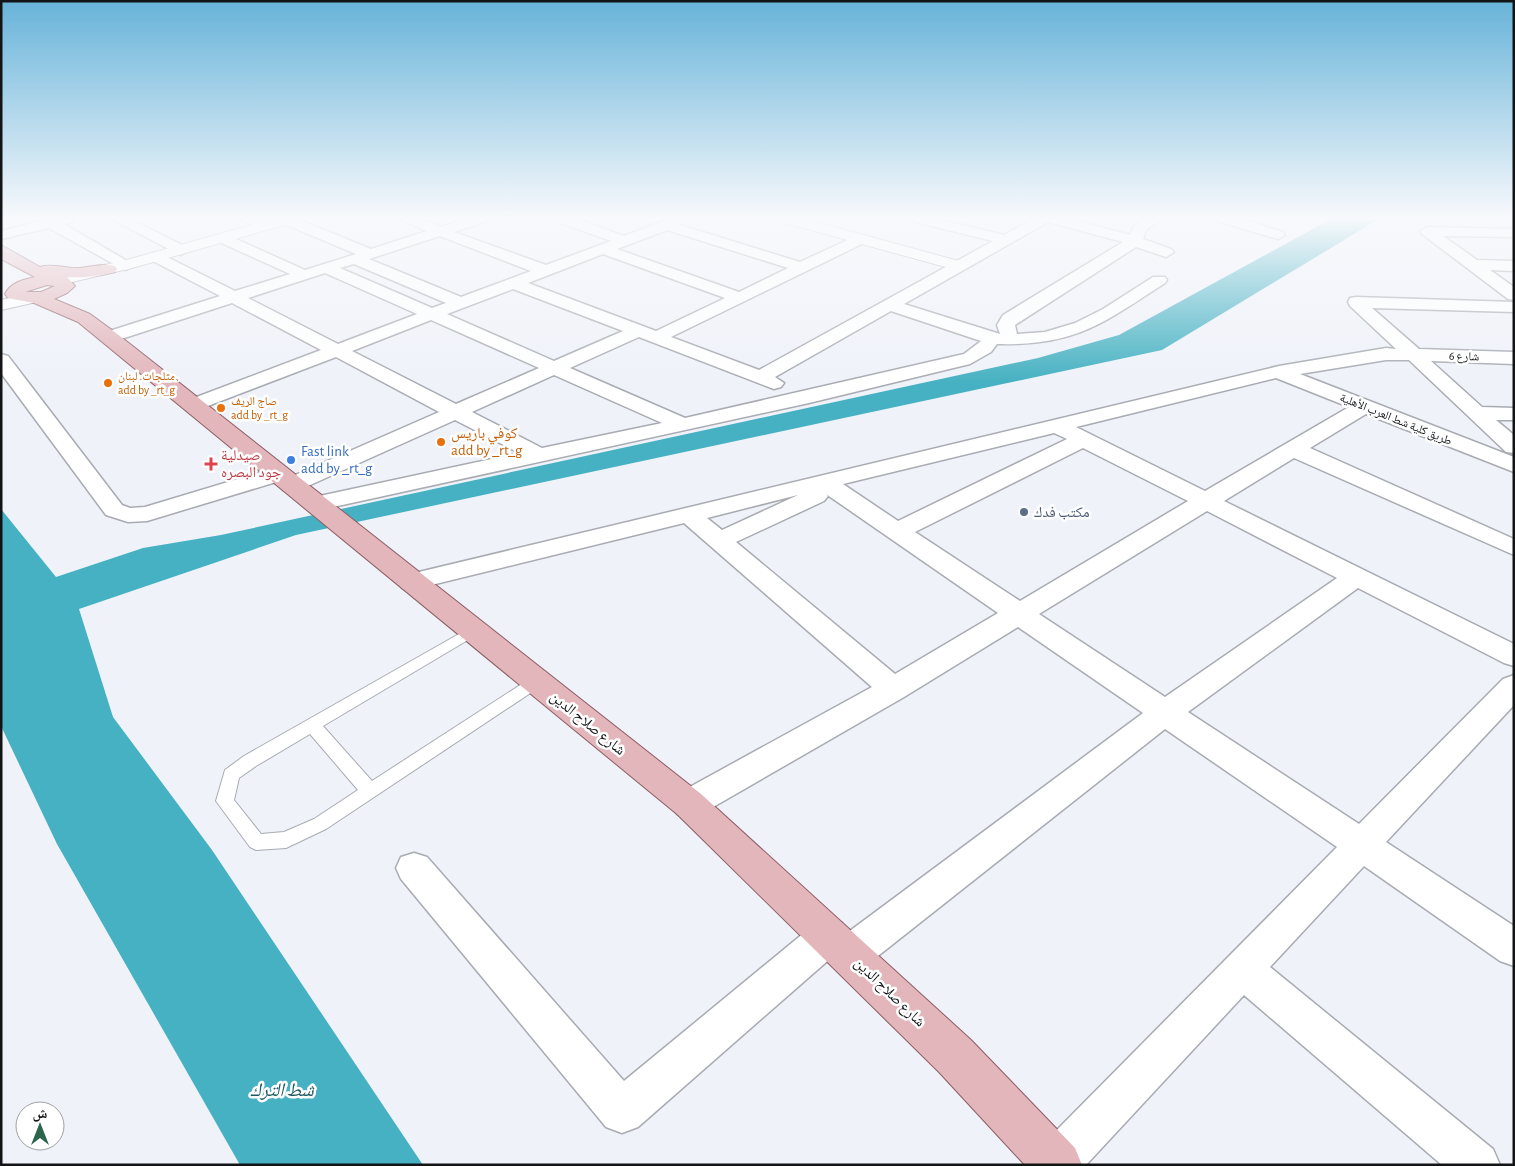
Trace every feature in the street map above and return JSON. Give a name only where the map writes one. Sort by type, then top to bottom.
[{"type":"main road","points":[[1,289],[19,274],[50,273]]},
{"type":"main road","points":[[1,307],[64,294],[102,273]]},
{"type":"main road","points":[[19,274],[64,294]]},
{"type":"main road","points":[[1,294],[19,274]]},
{"type":"main road","points":[[1,307],[19,274]]},
{"type":"main road","name":"شارع صلاح الدين","points":[[19,274],[64,294],[109,337],[411,582],[690,804],[840,944],[955,1056],[1057,1164]]},
{"type":"street","points":[[188,273],[539,455]]},
{"type":"street","points":[[109,337],[309,273]]},
{"type":"street","points":[[338,273],[682,424]]},
{"type":"street","points":[[399,273],[461,303]]},
{"type":"street","points":[[193,405],[539,273]]},
{"type":"street","points":[[672,273],[741,298]]},
{"type":"street","points":[[295,488],[554,368],[647,335],[741,298],[791,273]]},
{"type":"street","points":[[759,378],[947,273]]},
{"type":"street","points":[[1,360],[114,510],[128,515],[146,514],[295,488],[539,455],[809,397],[970,358],[1001,339],[1009,319],[1083,273]]},
{"type":"street","points":[[1484,273],[1514,295]]},
{"type":"street","points":[[889,305],[1001,339],[1054,336],[1096,319],[1159,280]]},
{"type":"street","points":[[513,283],[809,397]]},
{"type":"street","points":[[1514,307],[1356,302],[1514,448]]},
{"type":"street","name":"شارع 6","points":[[828,485],[1057,426],[1279,372],[1386,354],[1514,358]]},
{"type":"street","name":"طريق كلية شط العرب الأهلية","points":[[1279,372],[1514,465]]},
{"type":"street","points":[[690,804],[893,689],[1365,406]]},
{"type":"street","points":[[1478,413],[1514,414]]},
{"type":"street","points":[[1057,426],[1514,656]]},
{"type":"street","points":[[895,532],[1084,440]]},
{"type":"street","points":[[1293,449],[1514,548]]},
{"type":"street","points":[[719,541],[828,485]]},
{"type":"street","points":[[411,582],[689,515],[828,485],[1017,615],[1514,948]]},
{"type":"street","points":[[689,515],[893,689]]},
{"type":"street","points":[[414,868],[622,1111],[840,944],[1356,577]]},
{"type":"street","points":[[1057,1164],[1514,686]]},
{"type":"street","points":[[1242,969],[1477,1165]]},
{"type":"lane","points":[[473,631],[250,761],[231,775],[226,800],[256,842],[286,840],[320,824],[536,682]]},
{"type":"lane","points":[[312,725],[370,791]]},
{"type":"water","name":"شط الترك","points":[[1232,273],[1289,273],[1162,350],[296,535],[79,609],[113,717],[212,850],[423,1165],[240,1165],[57,844],[1,726],[1,509],[56,577],[143,548],[221,535],[1038,358],[1119,335]]},
{"type":"place","name":"مثلجات. لبنان. add by _rt_g","points":[[108,383]]},
{"type":"place","name":"صاج الريف add by _rt_g","points":[[221,408]]},
{"type":"place","name":"كوفي باريس add by _rt_g","points":[[441,442]]},
{"type":"place","name":"Fast link add by _rt_g","points":[[291,460]]},
{"type":"place","name":"صيدلية جود البصره","points":[[211,464]]},
{"type":"place","name":"مكتب فدك","points":[[1024,512]]}]
